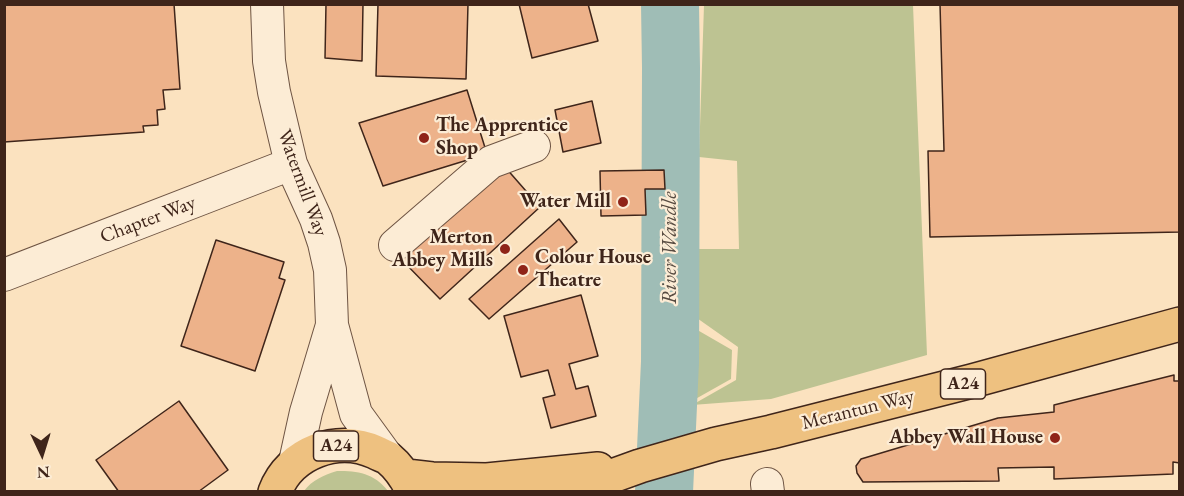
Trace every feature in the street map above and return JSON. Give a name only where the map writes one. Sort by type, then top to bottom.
[{"type":"highway","name":"Merantun Way","points":[[568,492],[640,465],[716,444],[972,381],[1179,324]]},
{"type":"highway","name":"A24","points":[[275,492],[279,482],[295,462],[316,450],[340,445],[365,448],[402,475]]},
{"type":"highway","name":"Merantun Way","points":[[402,475],[432,479],[487,480],[640,465]]},
{"type":"street","name":"Watermill Way","points":[[267,4],[268,61],[274,92],[291,164],[316,219],[324,243],[330,270],[332,325]]},
{"type":"street","points":[[395,245],[491,162],[534,146]]},
{"type":"street","name":"Chapter Way","points":[[4,275],[291,164]]},
{"type":"street","points":[[295,462],[306,412],[332,325]]},
{"type":"street","points":[[332,325],[356,414],[402,475]]},
{"type":"green space","points":[[704,5],[913,5],[927,355],[771,399],[692,405],[736,380],[738,347],[694,316],[694,249],[739,249],[737,161],[699,157]]},
{"type":"green space","points":[[687,324],[732,350],[731,379],[683,406]]},
{"type":"green space","points":[[337,471],[365,474],[377,480],[388,491],[304,491],[319,478]]},
{"type":"building","points":[[4,4],[174,4],[180,89],[163,90],[165,109],[157,110],[158,125],[143,126],[144,132],[4,142]]},
{"type":"building","points":[[326,4],[363,4],[362,61],[325,58]]},
{"type":"building","points":[[378,4],[468,4],[466,79],[376,76]]},
{"type":"building","points":[[519,4],[588,4],[598,41],[532,58]]},
{"type":"building","points":[[940,4],[1180,4],[1180,232],[930,237],[928,151],[944,151]]},
{"type":"building","name":"The Apprentice Shop","points":[[467,90],[487,154],[383,186],[359,123]]},
{"type":"building","points":[[592,101],[601,143],[563,152],[555,110]]},
{"type":"building","points":[[505,167],[540,207],[440,299],[400,258]]},
{"type":"building","name":"Water Mill","points":[[664,170],[665,189],[645,189],[646,215],[601,216],[600,171]]},
{"type":"building","name":"Colour House Theatre","points":[[559,219],[577,242],[489,319],[469,299]]},
{"type":"building","points":[[216,240],[284,262],[279,278],[285,280],[255,371],[181,346]]},
{"type":"building","points":[[581,295],[598,356],[569,364],[576,389],[588,386],[596,416],[551,428],[543,398],[555,395],[548,370],[521,377],[504,316]]},
{"type":"building","name":"Abbey Wall House","points":[[1174,375],[1174,381],[1180,381],[1180,463],[1173,462],[1173,474],[1054,479],[1054,467],[998,468],[999,481],[863,482],[857,473],[856,466],[861,459],[998,418],[1054,412],[1054,405]]},
{"type":"building","points":[[179,401],[228,470],[198,492],[119,492],[96,460]]},
{"type":"waterway","name":"River Wandle","points":[[664,492],[670,362],[670,4]]},
{"type":"place","name":"The Apprentice Shop","points":[[424,138]]},
{"type":"place","name":"Water Mill","points":[[623,202]]},
{"type":"place","name":"Merton Abbey Mills","points":[[505,249]]},
{"type":"place","name":"Colour House Theatre","points":[[523,270]]},
{"type":"place","name":"Abbey Wall House","points":[[1055,438]]}]
